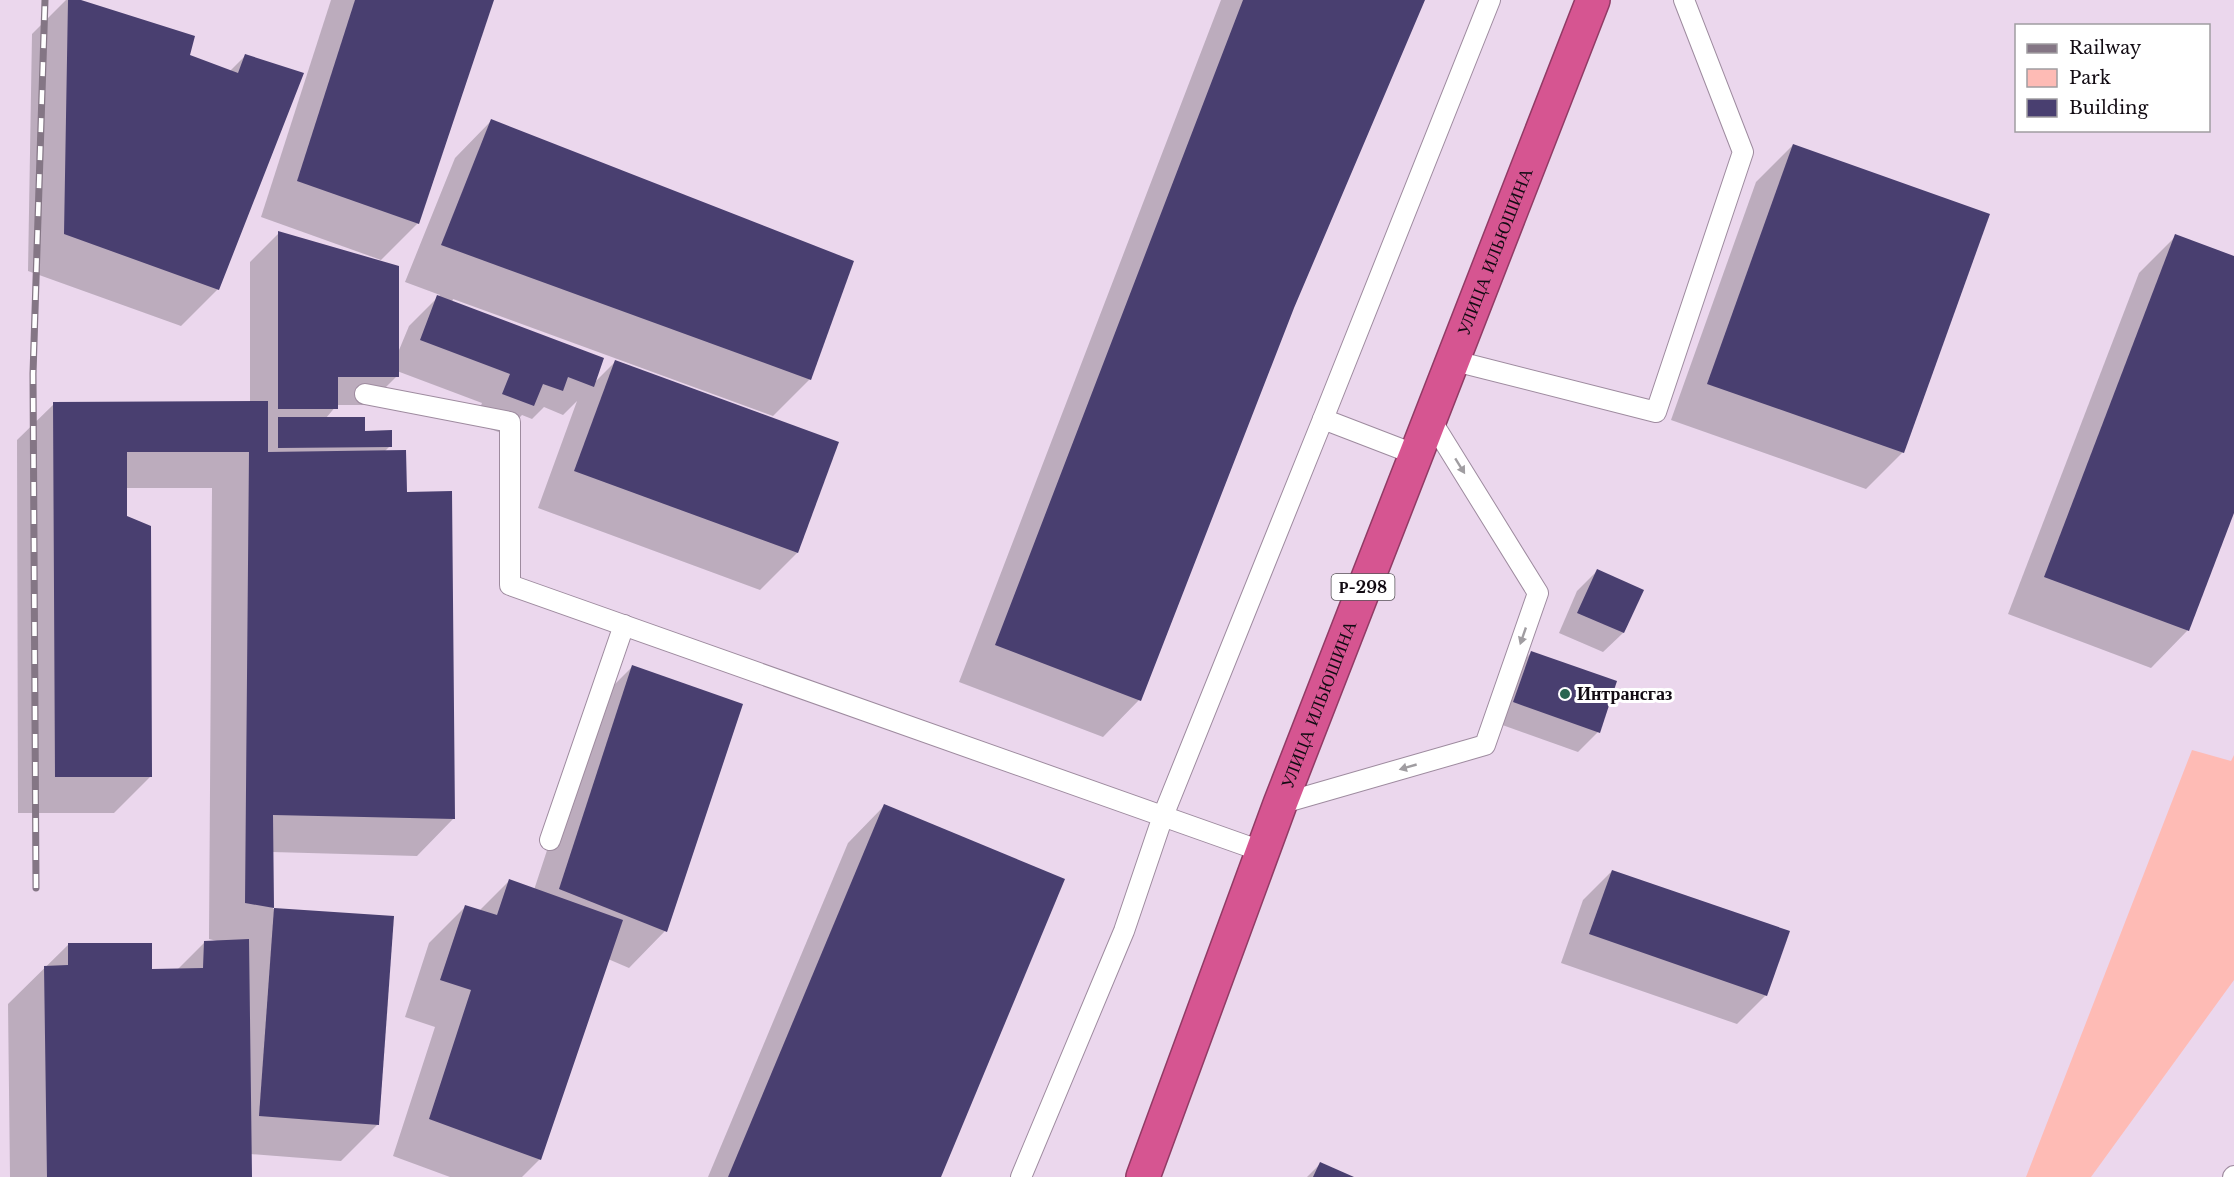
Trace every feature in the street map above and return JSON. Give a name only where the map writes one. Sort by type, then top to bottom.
[{"type":"highway","name":"УЛИЦА ИЛЬЮШИНА","points":[[1143,1177],[1280,804],[1414,454],[1593,0]]},
{"type":"lane","points":[[1021,1177],[1124,931],[1163,816],[1490,0]]},
{"type":"lane","points":[[1451,360],[1656,412],[1743,152],[1684,0]]},
{"type":"lane","points":[[365,394],[510,422],[510,585],[1264,852]]},
{"type":"lane","points":[[1280,804],[1485,745],[1538,593],[1429,417]]},
{"type":"lane","points":[[1323,419],[1414,454]]},
{"type":"lane","points":[[550,840],[624,625]]},
{"type":"green space","points":[[2192,750],[2231,761],[2234,755],[2234,980],[2091,1177],[2026,1177]]},
{"type":"building","points":[[68,0],[81,0],[195,36],[190,55],[238,73],[245,54],[304,73],[219,290],[64,234]]},
{"type":"building","points":[[355,0],[494,0],[419,224],[297,181]]},
{"type":"building","points":[[1243,0],[1425,0],[1294,308],[1141,701],[995,645]]},
{"type":"building","points":[[491,119],[854,261],[811,380],[441,245]]},
{"type":"building","points":[[1793,144],[1990,214],[1904,453],[1707,384]]},
{"type":"building","points":[[278,231],[399,266],[399,377],[338,377],[338,409],[278,409]]},
{"type":"building","points":[[2175,234],[2234,256],[2234,513],[2189,631],[2044,577]]},
{"type":"building","points":[[437,295],[604,358],[594,387],[568,377],[563,391],[543,384],[534,406],[502,394],[510,374],[420,340]]},
{"type":"building","points":[[615,360],[839,442],[798,553],[574,471]]},
{"type":"building","points":[[268,401],[268,452],[406,450],[407,492],[452,491],[455,819],[273,815],[274,908],[245,903],[249,452],[127,452],[127,516],[151,526],[152,777],[55,777],[53,402]]},
{"type":"building","points":[[278,417],[365,417],[365,431],[392,430],[392,447],[278,448]]},
{"type":"building","points":[[1597,569],[1644,590],[1624,633],[1577,613]]},
{"type":"building","points":[[1531,651],[1617,681],[1600,733],[1513,702]]},
{"type":"building","points":[[632,665],[743,704],[667,932],[559,889]]},
{"type":"building","points":[[884,804],[1065,879],[941,1177],[728,1177]]},
{"type":"building","points":[[1612,870],[1790,931],[1767,996],[1589,934]]},
{"type":"building","points":[[509,879],[623,920],[541,1160],[429,1119],[471,990],[440,980],[465,905],[497,915]]},
{"type":"building","points":[[274,908],[394,916],[379,1125],[259,1116]]},
{"type":"building","points":[[249,939],[252,1177],[47,1177],[44,966],[68,965],[68,943],[152,943],[152,969],[203,968],[204,941]]},
{"type":"building","points":[[1320,1162],[1354,1177],[1313,1177]]},
{"type":"railway","points":[[36,888],[33,374],[45,0]]},
{"type":"place","name":"Интрансгаз","points":[[1565,694]]}]
